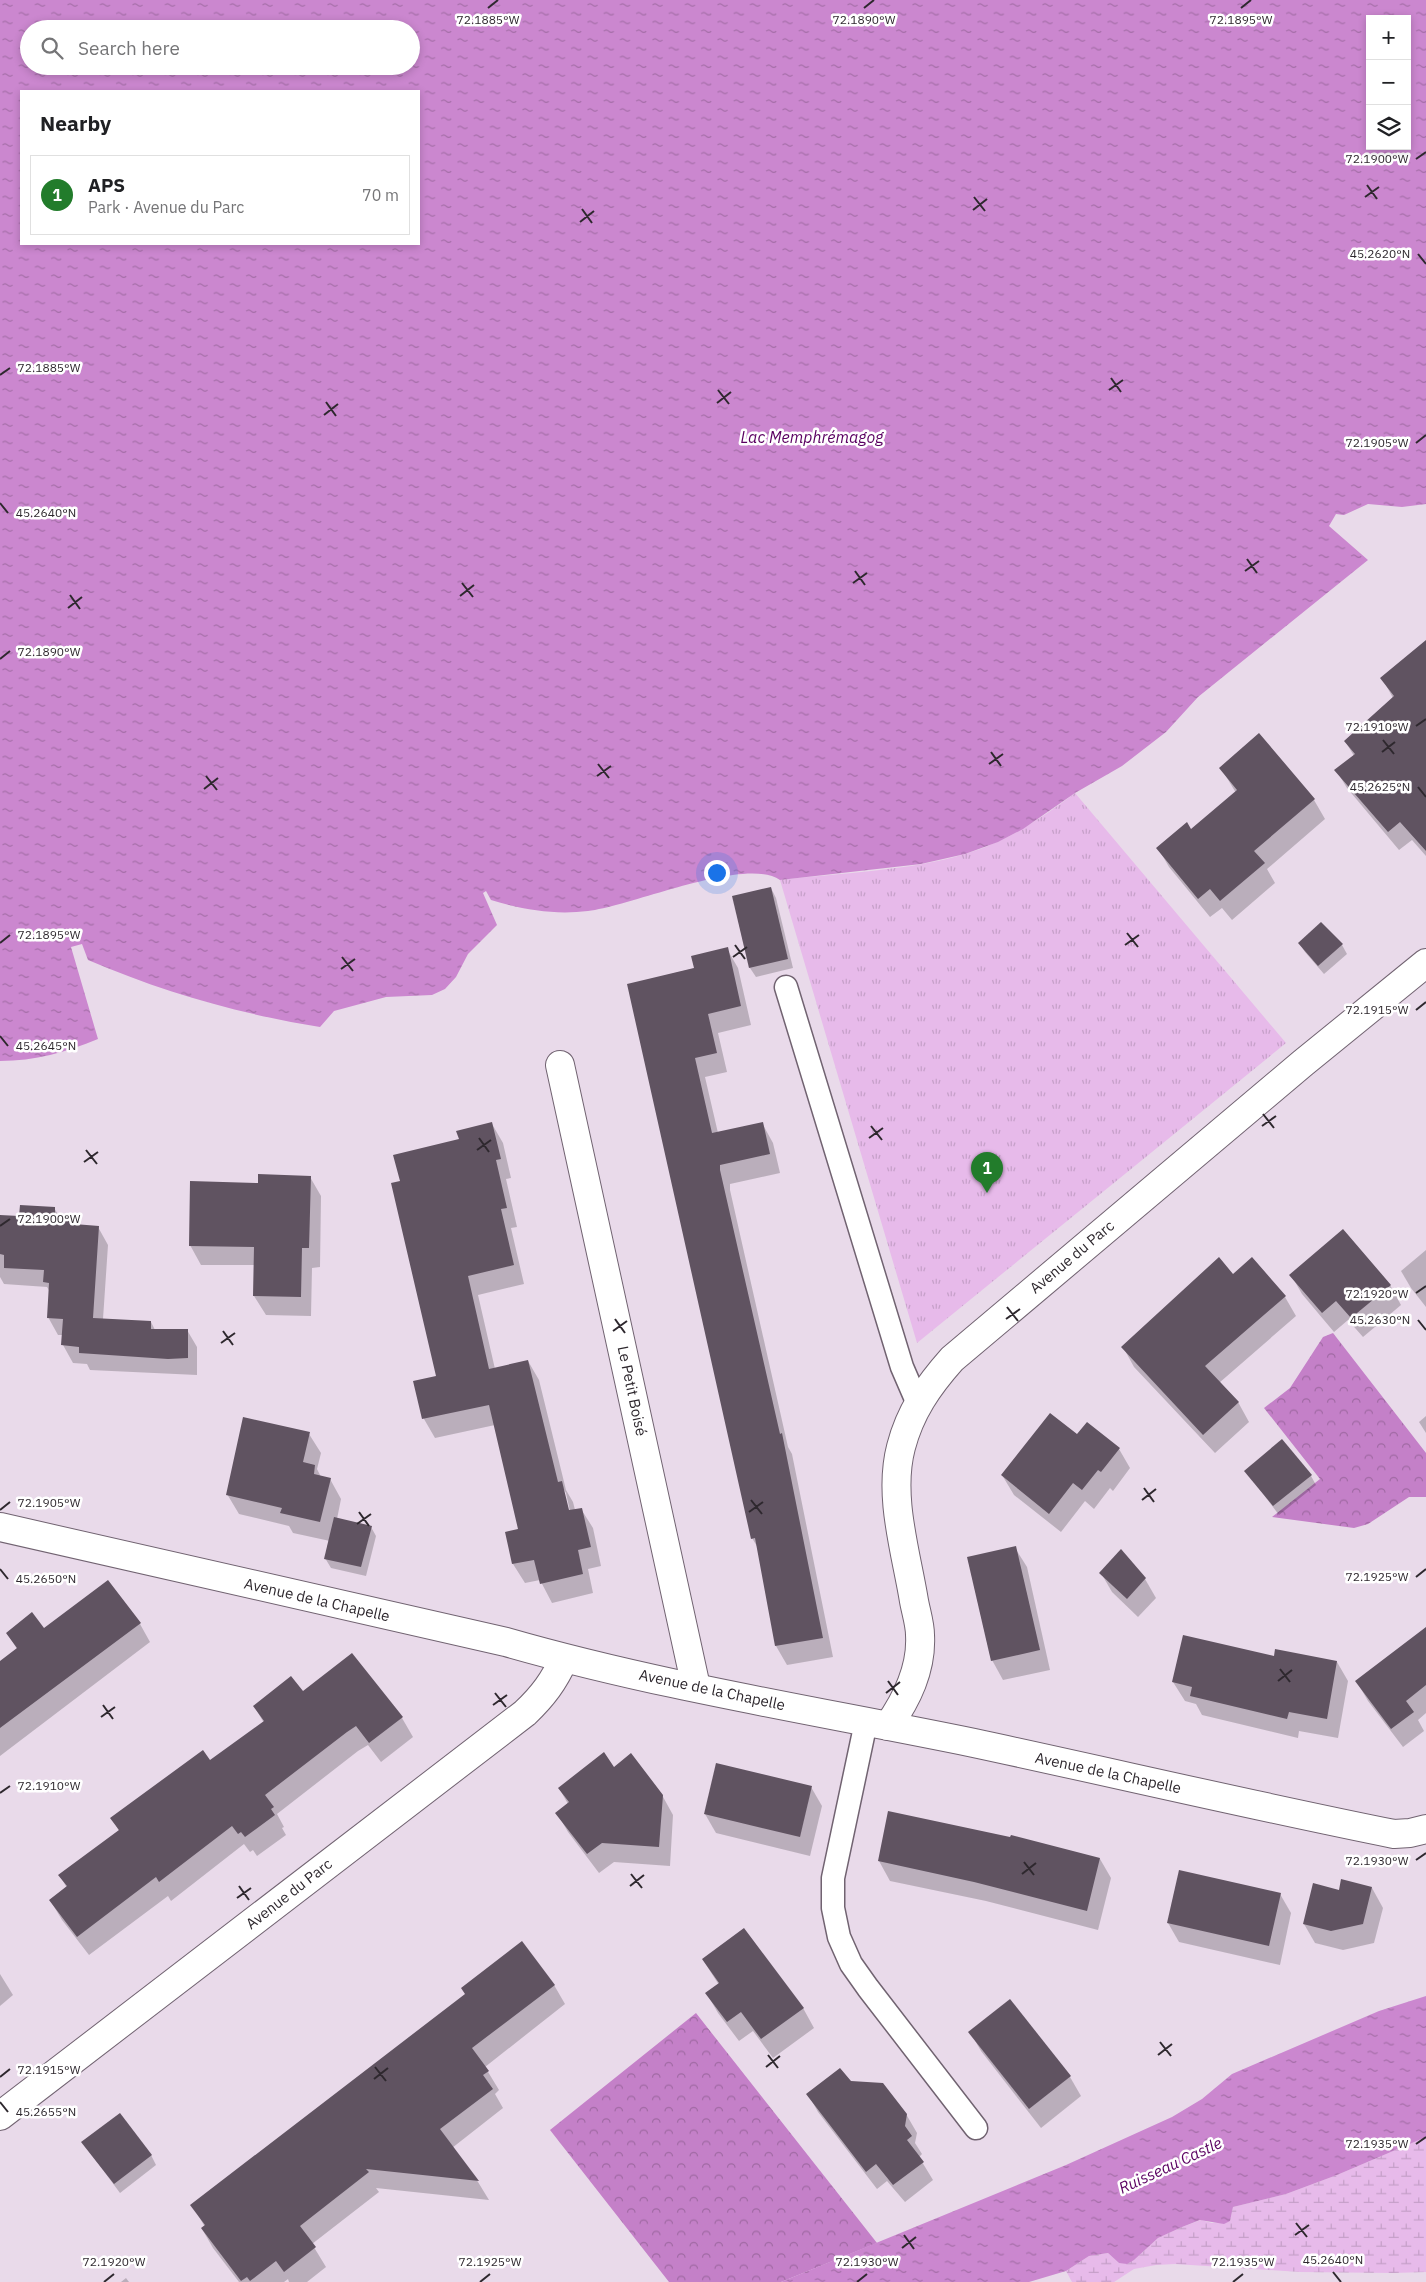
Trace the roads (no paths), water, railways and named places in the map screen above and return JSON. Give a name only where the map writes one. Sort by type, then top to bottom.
[{"type":"street","name":"Avenue du Parc","points":[[877,1724],[903,1705],[913,1683],[919,1651],[920,1635],[900,1520],[897,1484],[901,1448],[912,1414],[929,1384],[952,1359],[1303,1063],[1426,963]]},
{"type":"street","name":"Le Petit Boisé","points":[[560,1065],[696,1687]]},
{"type":"street","name":"Avenue de la Chapelle","points":[[0,1527],[506,1642],[564,1659],[696,1687],[1394,1834],[1426,1829]]},
{"type":"street","name":"Avenue du Parc","points":[[0,2116],[525,1713],[542,1697],[555,1680],[564,1659]]},
{"type":"lane","points":[[786,987],[902,1367],[909,1389],[918,1404]]},
{"type":"lane","points":[[877,1724],[833,1878],[833,1908],[839,1936],[851,1964],[868,1988],[976,2128]]},
{"type":"water","name":"Lac Memphrémagog","points":[[0,0],[1426,0],[1426,504],[1402,507],[1368,504],[1344,515],[1336,514],[1329,526],[1368,560],[1198,697],[1166,732],[1122,766],[1075,793],[1023,829],[998,842],[965,854],[921,864],[780,880],[764,874],[741,874],[715,878],[607,907],[576,912],[539,911],[515,906],[491,900],[486,891],[483,893],[497,925],[468,954],[456,977],[445,989],[432,995],[386,997],[334,1011],[320,1027],[231,1009],[144,982],[88,960],[82,944],[71,947],[98,1039],[50,1055],[0,1061]]},
{"type":"water","name":"Ruisseau Castle","points":[[1426,1996],[1426,2137],[1337,2175],[1286,2194],[1233,2207],[1230,2221],[1224,2224],[1200,2220],[1182,2227],[1158,2238],[1127,2264],[1119,2263],[1108,2253],[1089,2256],[1066,2271],[1029,2282],[781,2282],[1066,2165],[1172,2117],[1202,2099],[1232,2074],[1379,2011]]},
{"type":"place","name":"APS","points":[[987,1193]]}]
